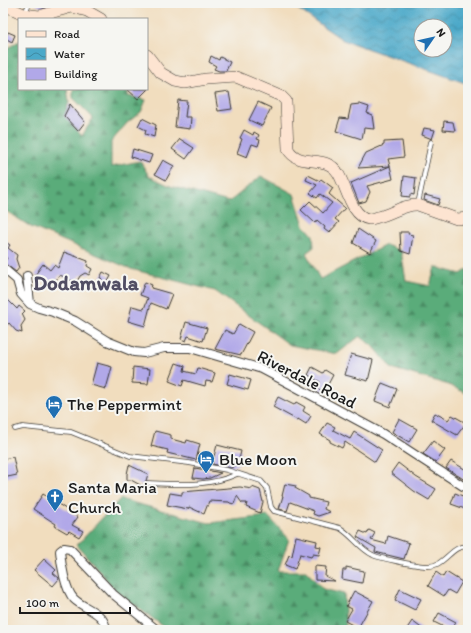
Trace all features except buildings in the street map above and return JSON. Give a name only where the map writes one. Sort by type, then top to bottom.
[{"type":"street","points":[[3,5],[24,14],[39,16],[72,7],[87,11],[99,18]]},
{"type":"street","points":[[148,56],[161,73],[175,81],[185,83],[206,79],[236,77],[282,96],[286,101],[288,149],[291,155],[296,159],[327,163],[332,166],[338,172],[354,209],[361,215],[369,219],[385,215],[407,206],[418,205],[457,219],[468,218]]},
{"type":"street","points":[[3,268],[16,280],[21,294],[30,304]]},
{"type":"street","points":[[26,276],[30,304]]},
{"type":"street","name":"Riverdale Road","points":[[30,304],[75,321],[107,340],[134,352],[144,353],[164,348],[190,348],[262,369],[382,434],[468,488]]},
{"type":"street","points":[[106,630],[106,625],[98,615],[73,598],[66,584],[62,564],[60,551],[64,548],[70,549],[114,594],[157,630]]},
{"type":"lane","points":[[24,14],[30,3]]},
{"type":"lane","points":[[418,205],[431,142]]},
{"type":"lane","points":[[15,429],[23,427],[71,432],[130,456],[189,462],[227,470],[261,481],[267,488],[271,507],[274,511],[340,528],[374,556],[427,567],[439,563],[462,546],[468,547]]},
{"type":"lane","points":[[148,483],[192,484],[217,482],[238,474]]},
{"type":"green space","points":[[18,42],[18,90],[67,90],[69,102],[64,116],[82,136],[93,118],[73,98],[73,90],[128,90],[128,96],[146,100],[141,112],[127,123],[111,142],[111,167],[140,161],[149,176],[170,186],[229,202],[261,176],[294,194],[304,225],[313,235],[314,247],[306,253],[320,279],[386,245],[401,251],[406,281],[430,286],[435,267],[461,274],[468,269],[468,394],[449,385],[391,368],[376,349],[360,336],[337,354],[290,345],[215,291],[131,269],[31,227],[3,209],[3,51]]},
{"type":"green space","points":[[120,499],[209,523],[268,516],[289,539],[278,571],[306,571],[323,589],[344,594],[346,630],[168,630],[116,591],[77,545]]},
{"type":"water","points":[[289,3],[468,3],[468,84],[343,40]]},
{"type":"place","name":"The Peppermint","points":[[54,419]]},
{"type":"place","name":"Blue Moon","points":[[206,474]]},
{"type":"place","name":"Santa Maria Church","points":[[55,512]]},
{"type":"district","name":"Dodamwala","points":[[86,283]]}]
